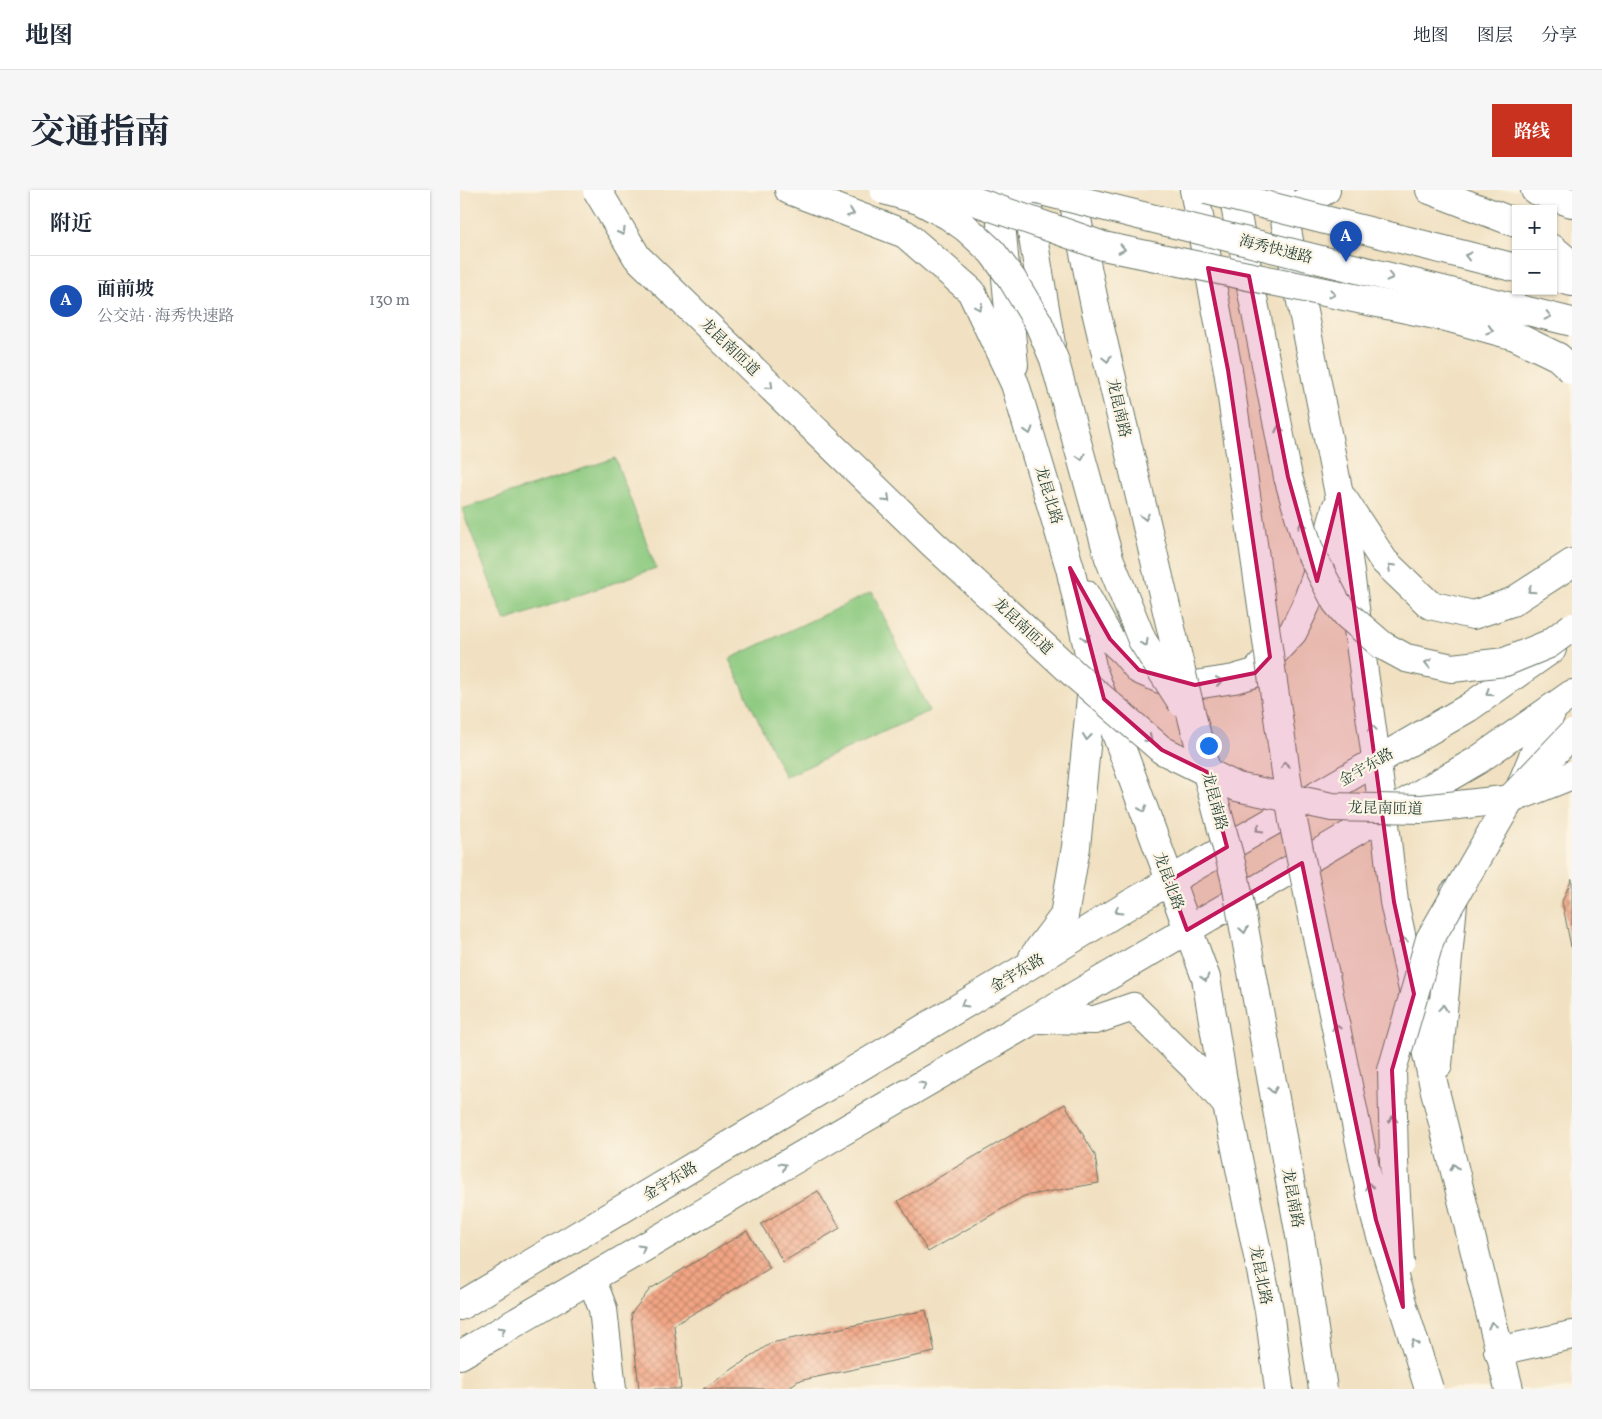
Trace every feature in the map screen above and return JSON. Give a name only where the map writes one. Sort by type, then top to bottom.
[{"type":"main road","name":"龙昆南匝道","points":[[597,190],[637,257],[932,543],[1074,674],[1162,750],[1237,787],[1332,807],[1422,809],[1512,799],[1572,775]]},
{"type":"main road","points":[[789,190],[905,234],[912,240],[971,291],[1015,384]]},
{"type":"main road","points":[[884,190],[919,200],[949,216],[992,252],[1012,278],[1038,322],[1054,359]]},
{"type":"main road","points":[[943,190],[1103,246],[1450,318],[1514,336],[1558,357],[1572,370]]},
{"type":"main road","points":[[998,190],[1015,384]]},
{"type":"main road","points":[[1025,190],[1054,359],[1109,558],[1142,640],[1193,721]]},
{"type":"main road","name":"海秀快速路","points":[[1037,190],[1572,322]]},
{"type":"main road","name":"龙昆南路","points":[[1071,190],[1096,311],[1193,721],[1235,878],[1300,1236],[1323,1389]]},
{"type":"main road","points":[[1194,190],[1228,370],[1293,821],[1376,1220],[1429,1389]]},
{"type":"main road","points":[[1206,190],[1512,267]]},
{"type":"main road","points":[[1232,190],[1288,477],[1309,550],[1336,602],[1347,615],[1382,645],[1406,658],[1452,668],[1505,662],[1549,644],[1572,627]]},
{"type":"main road","points":[[1326,190],[1281,202],[1340,494],[1384,815],[1394,902],[1435,1091],[1509,1389]]},
{"type":"main road","points":[[1430,190],[1512,221]]},
{"type":"main road","points":[[1535,190],[1572,203]]},
{"type":"main road","points":[[1554,250],[1572,265]]},
{"type":"main road","points":[[1557,278],[1572,282]]},
{"type":"main road","name":"龙昆北路","points":[[1015,384],[1070,568],[1093,671],[1206,978],[1227,1105],[1269,1310],[1279,1389]]},
{"type":"main road","points":[[1340,494],[1384,561],[1430,605],[1472,616],[1512,602],[1572,563]]},
{"type":"main road","points":[[1070,568],[1110,639],[1139,670],[1160,679],[1195,685],[1234,679],[1255,673],[1293,632],[1306,605],[1323,557],[1340,494]]},
{"type":"main road","name":"金宇东路","points":[[460,1306],[1169,881],[1468,708],[1572,635]]},
{"type":"main road","points":[[1025,968],[1064,916],[1076,847],[1093,671]]},
{"type":"main road","points":[[460,1355],[1478,760],[1563,701]]},
{"type":"main road","points":[[1435,1091],[1456,877],[1492,853],[1563,701]]},
{"type":"main road","points":[[1403,1307],[1394,1162],[1392,1070],[1430,939],[1512,797],[1572,734]]},
{"type":"main road","points":[[1036,1019],[1094,1020],[1133,1007],[1196,1068],[1227,1105]]},
{"type":"main road","points":[[591,1278],[603,1309],[612,1389]]},
{"type":"main road","points":[[1498,1350],[1572,1335]]},
{"type":"highlighted area","points":[[1208,268],[1249,276],[1288,477],[1317,581],[1339,494],[1394,902],[1414,994],[1392,1070],[1403,1307],[1376,1220],[1302,863],[1187,930],[1169,881],[1227,847],[1207,772],[1162,750],[1104,699],[1070,568],[1110,639],[1139,670],[1195,685],[1255,673],[1270,657],[1228,370]]},
{"type":"green space","points":[[615,458],[656,568],[505,621],[462,509]]},
{"type":"green space","points":[[872,592],[929,711],[785,777],[729,659]]},
{"type":"building","points":[[1572,879],[1572,947],[1571,947],[1562,901]]},
{"type":"building","points":[[1065,1104],[1095,1155],[1099,1183],[1024,1196],[928,1252],[898,1201]]},
{"type":"building","points":[[818,1191],[840,1228],[783,1262],[761,1224]]},
{"type":"building","points":[[747,1231],[770,1268],[674,1325],[681,1389],[639,1389],[631,1314],[650,1289]]},
{"type":"building","points":[[926,1310],[935,1352],[798,1381],[786,1389],[703,1389],[771,1343]]},
{"type":"place","name":"面前坡","points":[[1346,262]]}]
